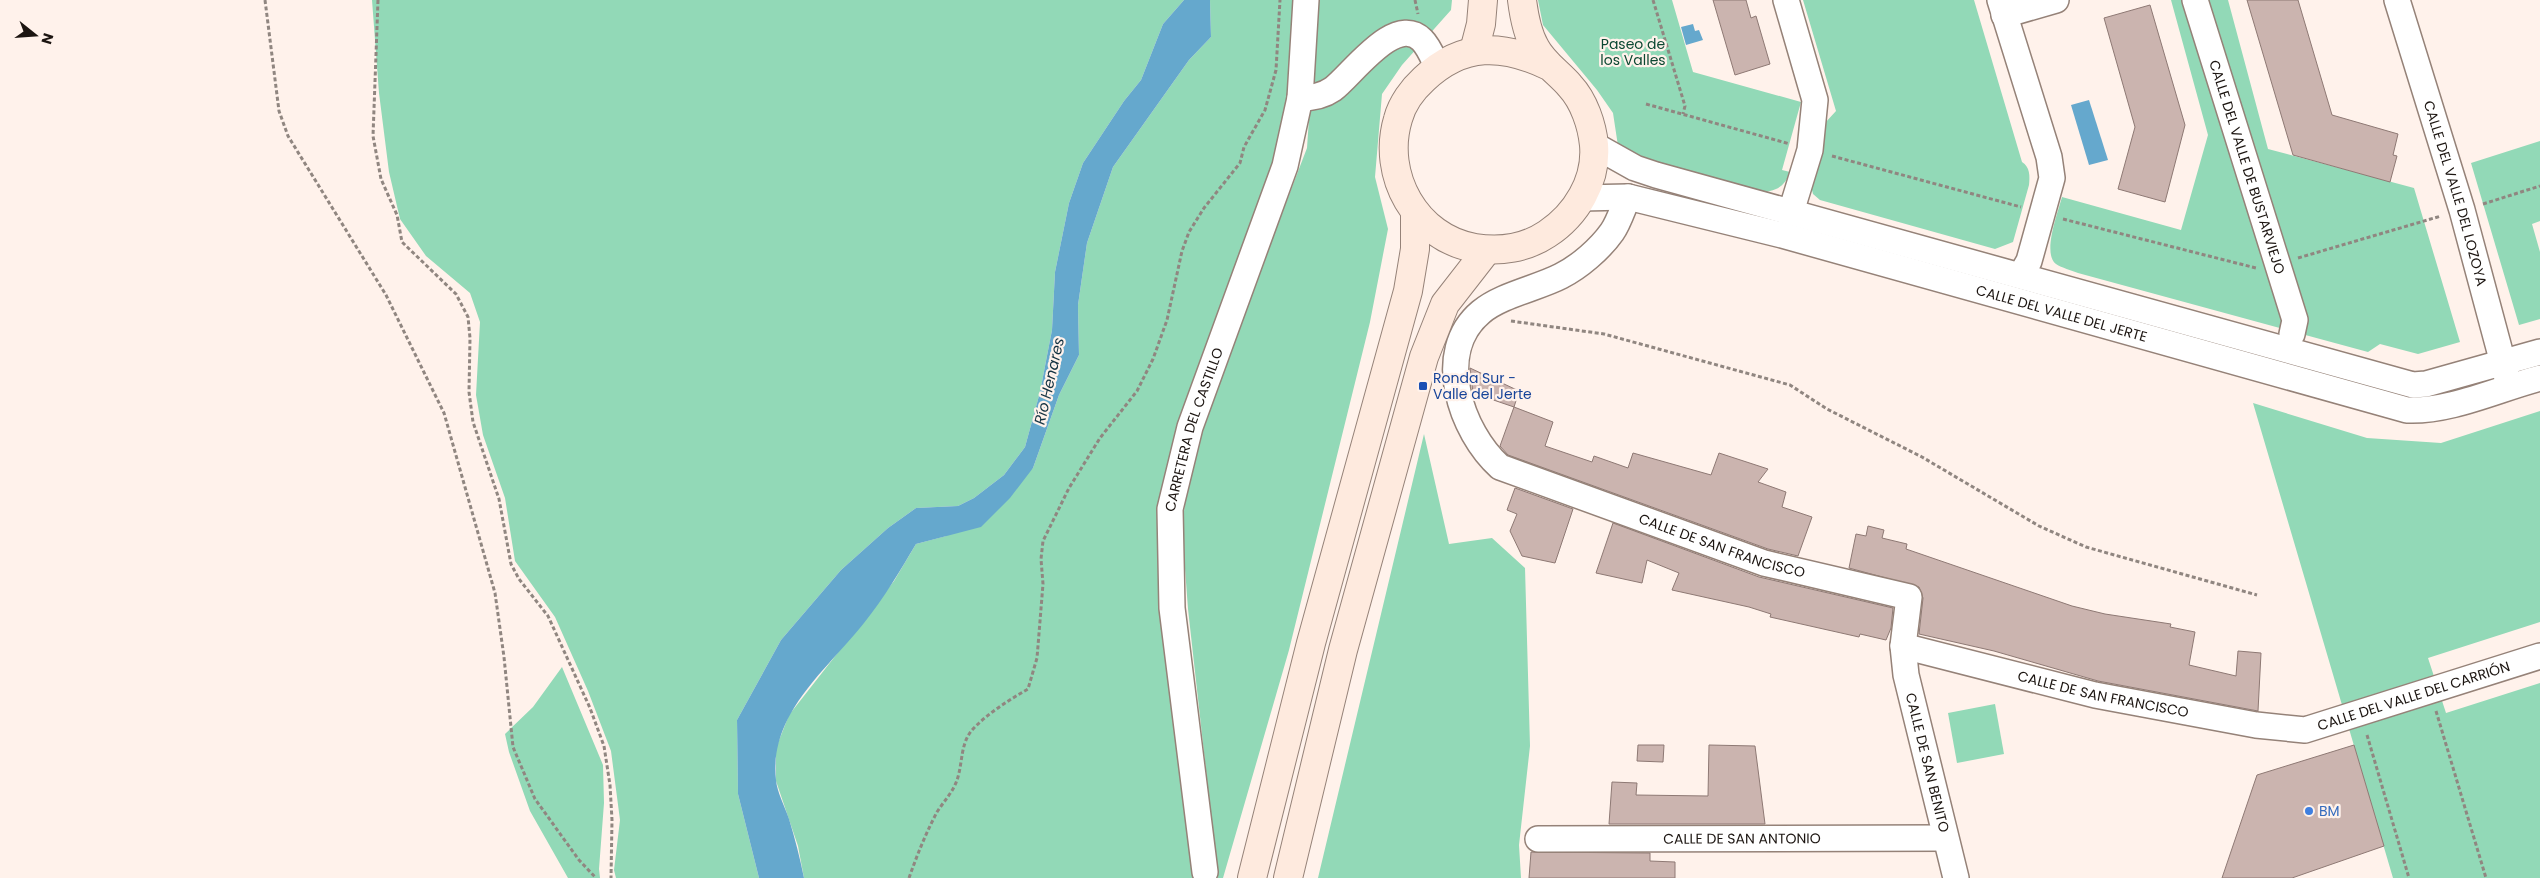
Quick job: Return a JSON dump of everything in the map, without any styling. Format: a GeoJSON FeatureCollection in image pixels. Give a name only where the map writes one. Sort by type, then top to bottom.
{"type":"FeatureCollection","features":[{"type":"Feature","properties":{"kind":"main road"},"geometry":{"type":"LineString","coordinates":[[1474,51],[1481,24],[1483,0]]}},
{"type":"Feature","properties":{"kind":"main road"},"geometry":{"type":"LineString","coordinates":[[1522,0],[1525,20],[1535,48],[1549,66],[1572,87],[1587,114],[1594,145],[1589,181],[1571,214],[1557,227],[1541,238],[1506,250],[1466,247],[1447,239],[1430,228],[1415,213],[1399,184],[1393,152],[1398,119],[1413,89],[1437,66],[1455,57],[1474,51],[1509,51],[1526,54],[1549,66]]}},
{"type":"Feature","properties":{"kind":"main road"},"geometry":{"type":"LineString","coordinates":[[1252,878],[1311,642],[1408,291],[1415,249],[1415,213]]}},
{"type":"Feature","properties":{"kind":"main road"},"geometry":{"type":"LineString","coordinates":[[1288,878],[1343,650],[1424,357],[1445,304],[1487,250]]}},
{"type":"Feature","properties":{"kind":"street","name":"CARRETERA DEL CASTILLO"},"geometry":{"type":"LineString","coordinates":[[1205,872],[1172,608],[1170,509],[1190,426],[1285,166],[1300,98],[1306,0]]}},
{"type":"Feature","properties":{"kind":"street"},"geometry":{"type":"LineString","coordinates":[[1786,0],[1815,100],[1815,118],[1810,150],[1791,212]]}},
{"type":"Feature","properties":{"kind":"street"},"geometry":{"type":"LineString","coordinates":[[2021,276],[2029,262],[2052,178],[2049,157],[2002,7],[2056,0]]}},
{"type":"Feature","properties":{"kind":"street","name":"CALLE DEL VALLE DE BUSTARVIEJO"},"geometry":{"type":"LineString","coordinates":[[2195,0],[2295,320],[2292,334]]}},
{"type":"Feature","properties":{"kind":"street","name":"CALLE DEL VALLE DEL LOZOYA"},"geometry":{"type":"LineString","coordinates":[[2397,0],[2462,210],[2504,362],[2507,376],[2504,388]]}},
{"type":"Feature","properties":{"kind":"street"},"geometry":{"type":"LineString","coordinates":[[1300,98],[1311,98],[1332,90],[1375,49],[1401,33],[1409,33],[1422,39],[1437,66]]}},
{"type":"Feature","properties":{"kind":"street","name":"CALLE DEL VALLE DEL JERTE"},"geometry":{"type":"LineString","coordinates":[[1594,145],[1625,163],[1656,175],[2413,385],[2426,384],[2540,352]]}},
{"type":"Feature","properties":{"kind":"street","name":"CALLE DEL VALLE DEL JERTE"},"geometry":{"type":"LineString","coordinates":[[1581,198],[1628,197],[1836,250],[2408,410],[2444,407],[2540,378]]}},
{"type":"Feature","properties":{"kind":"street","name":"CALLE DE SAN FRANCISCO"},"geometry":{"type":"LineString","coordinates":[[1628,197],[1613,231],[1594,252],[1561,276],[1525,289],[1481,312],[1465,333],[1454,359],[1457,393],[1471,428],[1486,454],[1500,467],[1764,563],[1909,597],[1903,646],[2095,695],[2256,725]]}},
{"type":"Feature","properties":{"kind":"street","name":"CALLE DE SAN BENITO"},"geometry":{"type":"LineString","coordinates":[[1903,646],[1906,674],[1956,878]]}},
{"type":"Feature","properties":{"kind":"street","name":"CALLE DEL VALLE DEL CARRIÓN"},"geometry":{"type":"LineString","coordinates":[[2256,725],[2306,730],[2320,727],[2540,656]]}},
{"type":"Feature","properties":{"kind":"street","name":"CALLE DE SAN ANTONIO"},"geometry":{"type":"LineString","coordinates":[[1538,839],[1945,838]]}},
{"type":"Feature","properties":{"kind":"path"},"geometry":{"type":"LineString","coordinates":[[265,0],[279,111],[288,136],[386,296],[444,413],[495,593],[504,657],[513,747],[535,799],[579,860],[596,878]]}},
{"type":"Feature","properties":{"kind":"path"},"geometry":{"type":"LineString","coordinates":[[378,0],[373,136],[381,179],[397,215],[402,242],[456,294],[468,317],[470,338],[469,392],[473,422],[498,499],[510,564],[519,579],[548,616],[590,708],[604,746],[611,802],[611,878]]}},
{"type":"Feature","properties":{"kind":"path"},"geometry":{"type":"LineString","coordinates":[[909,878],[924,837],[933,825],[937,813],[958,778],[963,749],[972,730],[1008,701],[1028,689],[1037,658],[1043,584],[1041,559],[1043,541],[1069,488],[1100,438],[1137,391],[1153,359],[1167,320],[1182,251],[1189,232],[1204,208],[1240,163],[1244,147],[1265,110],[1276,70],[1280,0]]}},
{"type":"Feature","properties":{"kind":"path"},"geometry":{"type":"LineString","coordinates":[[1653,0],[1685,106],[1683,114]]}},
{"type":"Feature","properties":{"kind":"path"},"geometry":{"type":"LineString","coordinates":[[1646,104],[2043,213],[2254,268],[2277,264],[2540,186]]}},
{"type":"Feature","properties":{"kind":"path"},"geometry":{"type":"LineString","coordinates":[[1481,312],[1498,319],[1542,327],[1604,334],[1790,384],[1827,409],[1922,457],[2038,526],[2086,547],[2257,594]]}},
{"type":"Feature","properties":{"kind":"path"},"geometry":{"type":"LineString","coordinates":[[2434,706],[2486,878]]}},
{"type":"Feature","properties":{"kind":"path"},"geometry":{"type":"LineString","coordinates":[[2365,729],[2409,878]]}},
{"type":"Feature","properties":{"kind":"green space"},"geometry":{"type":"Polygon","coordinates":[[[372,0],[1184,0],[1163,24],[1141,80],[1124,101],[1083,163],[1069,203],[1055,272],[1052,330],[1040,392],[1025,447],[1004,475],[974,498],[958,506],[916,508],[888,528],[841,570],[781,640],[737,720],[738,794],[759,878],[616,878],[614,870],[620,820],[611,751],[588,691],[555,617],[515,561],[505,498],[483,435],[476,395],[480,322],[470,293],[426,256],[400,219],[389,172],[379,93],[372,0]]]}},
{"type":"Feature","properties":{"kind":"green space"},"geometry":{"type":"Polygon","coordinates":[[[1210,0],[1298,0],[1290,92],[1279,153],[1175,436],[1161,493],[1160,579],[1195,878],[804,878],[798,846],[776,781],[776,748],[789,715],[894,581],[916,544],[946,536],[1033,468],[1059,395],[1079,355],[1078,305],[1087,243],[1113,167],[1189,60],[1211,37],[1210,0]]]}},
{"type":"Feature","properties":{"kind":"green space"},"geometry":{"type":"Polygon","coordinates":[[[1317,0],[1452,0],[1451,10],[1402,65],[1382,94],[1375,177],[1388,229],[1370,322],[1289,650],[1223,878],[1218,878],[1188,609],[1182,528],[1189,469],[1213,393],[1307,148],[1317,0]]]}},
{"type":"Feature","properties":{"kind":"green space","name":"Paseo de los Valles"},"geometry":{"type":"Polygon","coordinates":[[[1538,0],[1672,0],[1693,72],[1801,102],[1782,170],[1790,172],[1788,178],[1778,188],[1757,193],[1653,164],[1618,146],[1613,113],[1597,90],[1543,25],[1538,0]]]}},
{"type":"Feature","properties":{"kind":"green space"},"geometry":{"type":"Polygon","coordinates":[[[1803,0],[1974,0],[2022,162],[2027,166],[2029,172],[2029,185],[2013,242],[1995,249],[1820,200],[1813,194],[1810,182],[1825,123],[1836,111],[1803,0]]]}},
{"type":"Feature","properties":{"kind":"green space"},"geometry":{"type":"Polygon","coordinates":[[[2171,0],[2228,0],[2268,149],[2414,188],[2460,342],[2418,354],[2380,344],[2368,352],[2078,273],[2056,264],[2052,259],[2050,251],[2052,232],[2062,197],[2181,230],[2208,135],[2171,0]]]}},
{"type":"Feature","properties":{"kind":"green space"},"geometry":{"type":"Polygon","coordinates":[[[2540,141],[2540,221],[2532,224],[2540,252],[2540,319],[2519,325],[2471,163],[2540,141]]]}},
{"type":"Feature","properties":{"kind":"green space"},"geometry":{"type":"Polygon","coordinates":[[[2253,403],[2367,438],[2441,443],[2540,411],[2540,622],[2428,658],[2446,713],[2540,683],[2540,878],[2393,878],[2253,403]]]}},
{"type":"Feature","properties":{"kind":"green space"},"geometry":{"type":"Polygon","coordinates":[[[1424,434],[1449,544],[1492,538],[1525,568],[1530,746],[1519,845],[1521,878],[1318,878],[1424,434]]]}},
{"type":"Feature","properties":{"kind":"green space"},"geometry":{"type":"Polygon","coordinates":[[[562,667],[603,765],[604,803],[600,878],[568,878],[530,811],[509,752],[505,734],[533,707],[562,667]]]}},
{"type":"Feature","properties":{"kind":"green space"},"geometry":{"type":"Polygon","coordinates":[[[1995,704],[2004,754],[1957,763],[1948,713],[1995,704]]]}},
{"type":"Feature","properties":{"kind":"water","name":"Río Henares"},"geometry":{"type":"Polygon","coordinates":[[[1184,0],[1210,0],[1211,37],[1189,60],[1113,167],[1087,243],[1078,305],[1079,355],[1059,395],[1033,468],[1010,498],[981,527],[916,544],[871,614],[818,676],[791,713],[782,734],[776,756],[776,780],[791,826],[804,878],[759,878],[738,794],[737,720],[781,640],[841,570],[888,528],[916,508],[958,506],[974,498],[1004,475],[1025,447],[1040,392],[1052,330],[1055,272],[1069,203],[1083,163],[1124,101],[1141,80],[1163,24],[1184,0]]]}},
{"type":"Feature","properties":{"kind":"water"},"geometry":{"type":"Polygon","coordinates":[[[1693,24],[1695,31],[1699,30],[1703,40],[1686,45],[1681,27],[1693,24]]]}},
{"type":"Feature","properties":{"kind":"water"},"geometry":{"type":"Polygon","coordinates":[[[2089,100],[2108,160],[2089,165],[2071,105],[2089,100]]]}},
{"type":"Feature","properties":{"kind":"building"},"geometry":{"type":"Polygon","coordinates":[[[1713,0],[1746,0],[1751,18],[1756,16],[1770,64],[1735,75],[1713,0]]]}},
{"type":"Feature","properties":{"kind":"building"},"geometry":{"type":"Polygon","coordinates":[[[2247,0],[2298,0],[2332,115],[2398,134],[2393,155],[2397,156],[2390,182],[2293,155],[2247,0]]]}},
{"type":"Feature","properties":{"kind":"building"},"geometry":{"type":"Polygon","coordinates":[[[2150,5],[2185,125],[2165,202],[2118,189],[2135,127],[2104,18],[2150,5]]]}},
{"type":"Feature","properties":{"kind":"building"},"geometry":{"type":"Polygon","coordinates":[[[1470,368],[1519,391],[1514,407],[1473,393],[1470,368]]]}},
{"type":"Feature","properties":{"kind":"building"},"geometry":{"type":"Polygon","coordinates":[[[1514,407],[1553,422],[1545,446],[1592,462],[1594,456],[1628,468],[1633,453],[1711,475],[1719,453],[1768,469],[1758,482],[1786,492],[1782,507],[1812,517],[1798,556],[1768,549],[1508,455],[1500,446],[1514,407]]]}},
{"type":"Feature","properties":{"kind":"building"},"geometry":{"type":"Polygon","coordinates":[[[1515,488],[1573,509],[1555,563],[1522,556],[1510,531],[1517,514],[1507,510],[1515,488]]]}},
{"type":"Feature","properties":{"kind":"building"},"geometry":{"type":"Polygon","coordinates":[[[1613,523],[1759,577],[1893,608],[1891,628],[1886,640],[1860,634],[1859,637],[1770,617],[1771,614],[1749,607],[1672,590],[1679,573],[1647,560],[1642,583],[1596,573],[1613,523]]]}},
{"type":"Feature","properties":{"kind":"building"},"geometry":{"type":"Polygon","coordinates":[[[1868,526],[1884,530],[1882,538],[1907,544],[1906,549],[2072,606],[2105,614],[2171,624],[2170,627],[2195,632],[2189,665],[2236,676],[2238,651],[2261,653],[2258,711],[2098,681],[1994,651],[1919,634],[1923,598],[1919,587],[1849,568],[1856,534],[1866,536],[1868,526]]]}},
{"type":"Feature","properties":{"kind":"building"},"geometry":{"type":"Polygon","coordinates":[[[1638,745],[1664,745],[1663,762],[1637,761],[1638,745]]]}},
{"type":"Feature","properties":{"kind":"building"},"geometry":{"type":"Polygon","coordinates":[[[1709,745],[1755,746],[1765,824],[1609,824],[1612,782],[1637,783],[1636,795],[1708,796],[1709,745]]]}},
{"type":"Feature","properties":{"kind":"building","name":"BM"},"geometry":{"type":"Polygon","coordinates":[[[2354,745],[2384,846],[2292,878],[2222,878],[2257,775],[2354,745]]]}},
{"type":"Feature","properties":{"kind":"building"},"geometry":{"type":"Polygon","coordinates":[[[1531,852],[1650,853],[1650,861],[1675,862],[1675,878],[1529,878],[1531,852]]]}},
{"type":"Feature","properties":{"kind":"place","name":"Ronda Sur - Valle del Jerte"},"geometry":{"type":"Point","coordinates":[1423,386]}},
{"type":"Feature","properties":{"kind":"place","name":"BM"},"geometry":{"type":"Point","coordinates":[2309,811]}}]}
